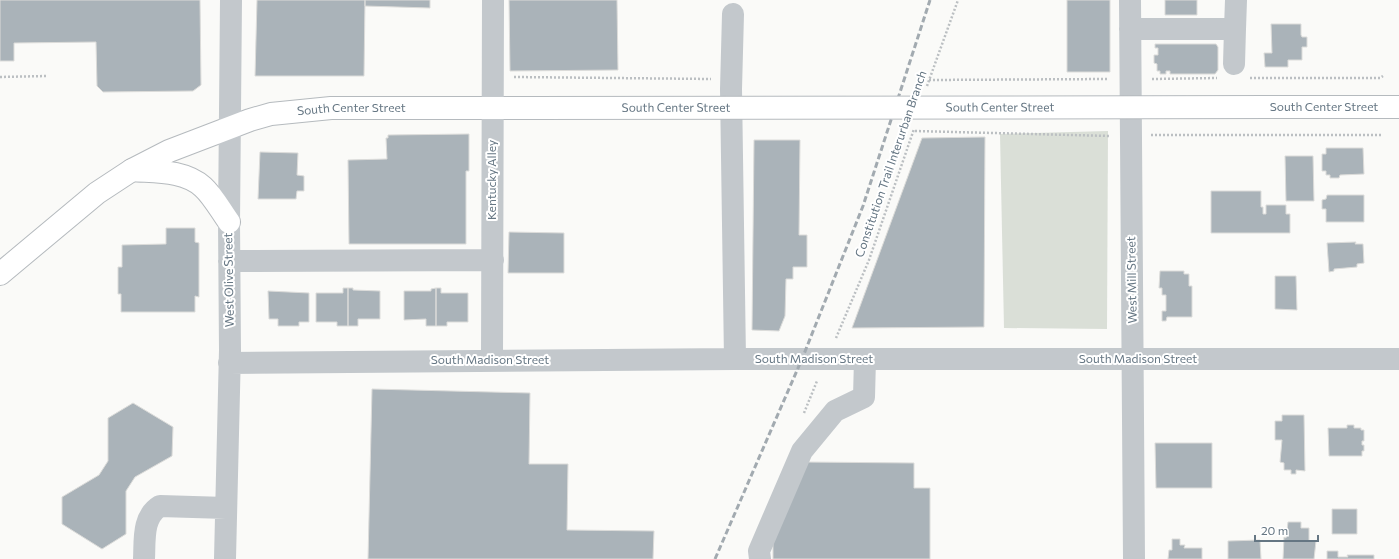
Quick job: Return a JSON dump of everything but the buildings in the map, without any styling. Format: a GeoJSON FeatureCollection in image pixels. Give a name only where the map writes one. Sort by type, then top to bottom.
{"type":"FeatureCollection","features":[{"type":"Feature","properties":{"kind":"main road","name":"South Center Street"},"geometry":{"type":"LineString","coordinates":[[0,274],[97,193],[132,170],[169,151],[230,127],[271,114],[331,108],[1399,107]]}},
{"type":"Feature","properties":{"kind":"main road"},"geometry":{"type":"LineString","coordinates":[[132,170],[171,173],[197,182],[204,187],[229,222]]}},
{"type":"Feature","properties":{"kind":"street","name":"West Olive Street"},"geometry":{"type":"LineString","coordinates":[[225,559],[229,363],[231,0]]}},
{"type":"Feature","properties":{"kind":"street","name":"Kentucky Alley"},"geometry":{"type":"LineString","coordinates":[[492,359],[493,0]]}},
{"type":"Feature","properties":{"kind":"street","name":"West Mill Street"},"geometry":{"type":"LineString","coordinates":[[1130,0],[1134,559]]}},
{"type":"Feature","properties":{"kind":"street"},"geometry":{"type":"LineString","coordinates":[[1235,73],[1236,0]]}},
{"type":"Feature","properties":{"kind":"street"},"geometry":{"type":"LineString","coordinates":[[733,14],[731,79],[735,358]]}},
{"type":"Feature","properties":{"kind":"street"},"geometry":{"type":"LineString","coordinates":[[1130,29],[1235,30]]}},
{"type":"Feature","properties":{"kind":"street"},"geometry":{"type":"LineString","coordinates":[[229,261],[492,260]]}},
{"type":"Feature","properties":{"kind":"street","name":"South Madison Street"},"geometry":{"type":"LineString","coordinates":[[229,363],[492,359],[735,358],[1399,359]]}},
{"type":"Feature","properties":{"kind":"street"},"geometry":{"type":"LineString","coordinates":[[760,559],[760,551],[802,451],[835,411],[864,397],[865,359]]}},
{"type":"Feature","properties":{"kind":"street"},"geometry":{"type":"LineString","coordinates":[[144,559],[147,524],[150,515],[160,506],[226,508]]}},
{"type":"Feature","properties":{"kind":"path","name":"Constitution Trail Interurban Branch"},"geometry":{"type":"LineString","coordinates":[[927,87],[958,0]]}},
{"type":"Feature","properties":{"kind":"path"},"geometry":{"type":"LineString","coordinates":[[929,80],[1130,78],[1235,73],[1380,78],[1383,76]]}},
{"type":"Feature","properties":{"kind":"path"},"geometry":{"type":"LineString","coordinates":[[0,77],[46,76]]}},
{"type":"Feature","properties":{"kind":"path"},"geometry":{"type":"LineString","coordinates":[[509,77],[731,79]]}},
{"type":"Feature","properties":{"kind":"path","name":"Constitution Trail Interurban Branch"},"geometry":{"type":"LineString","coordinates":[[838,333],[869,260],[916,124]]}},
{"type":"Feature","properties":{"kind":"shaded area"},"geometry":{"type":"Polygon","coordinates":[[[1108,131],[1107,329],[1004,328],[1000,134],[1108,131]]]}},
{"type":"Feature","properties":{"kind":"railway"},"geometry":{"type":"LineString","coordinates":[[715,559],[802,359],[863,206],[930,0]]}}]}
